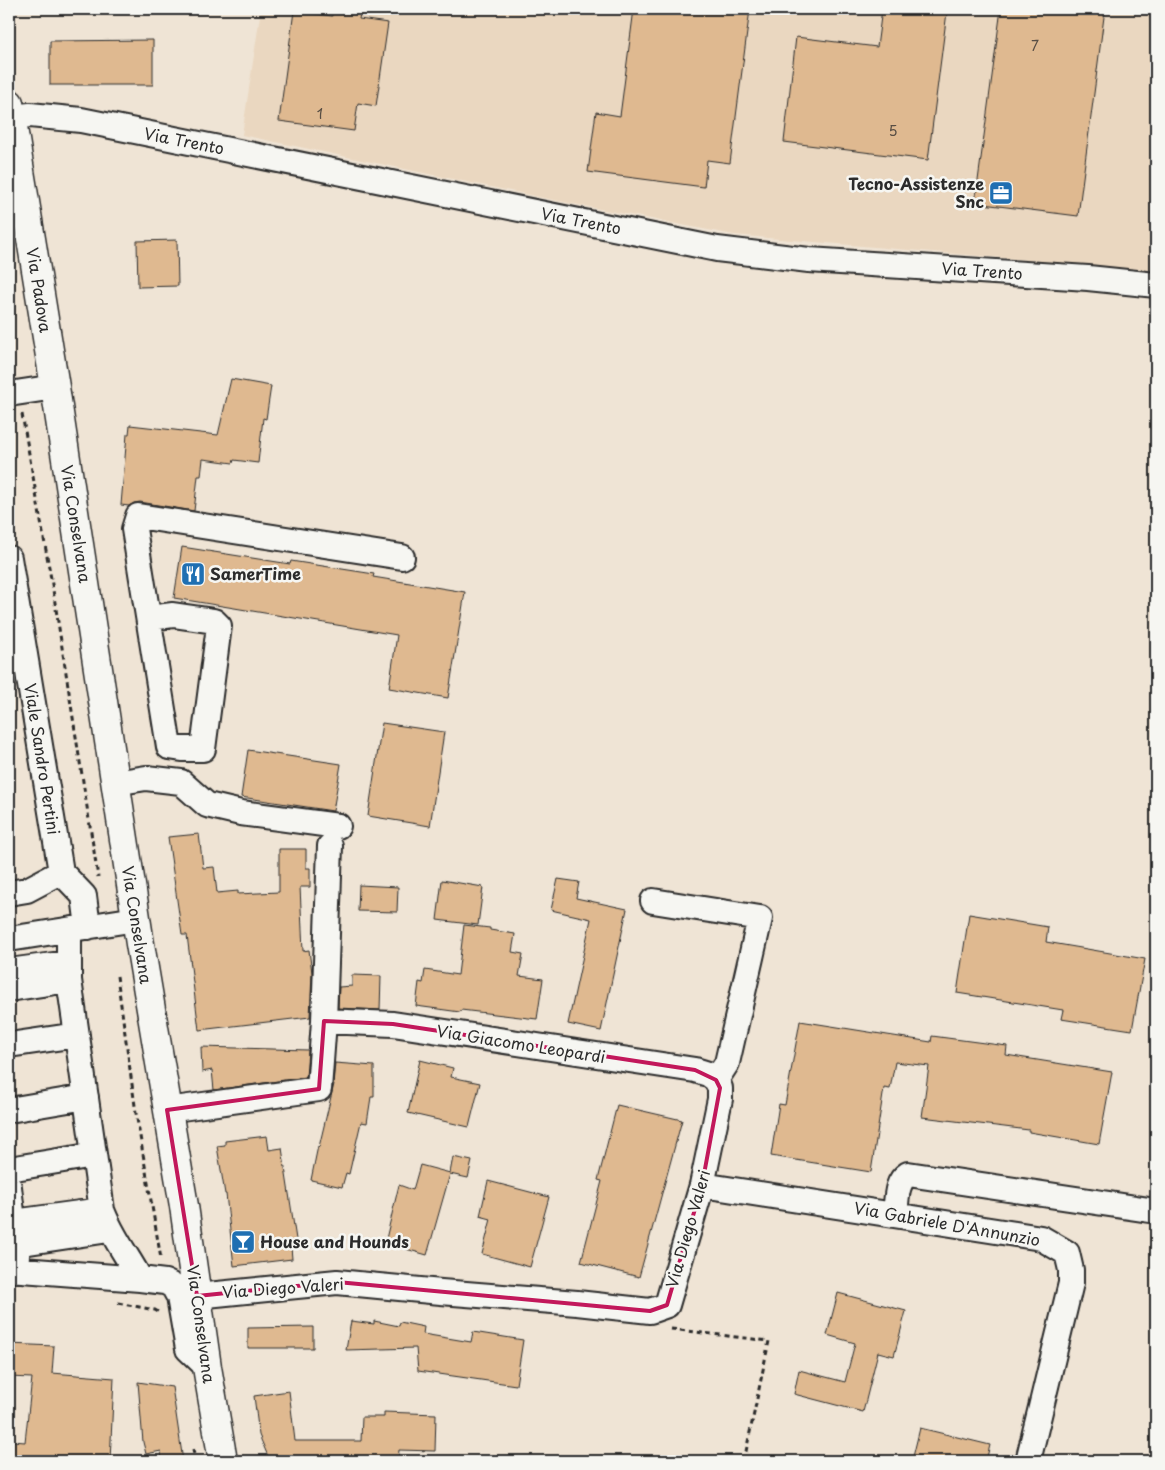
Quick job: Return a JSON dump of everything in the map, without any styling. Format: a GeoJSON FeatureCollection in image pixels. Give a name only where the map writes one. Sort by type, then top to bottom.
{"type":"FeatureCollection","features":[{"type":"Feature","properties":{"kind":"main road","name":"Via Padova"},"geometry":{"type":"LineString","coordinates":[[10,110],[55,387]]}},
{"type":"Feature","properties":{"kind":"main road","name":"Via Conselvana"},"geometry":{"type":"LineString","coordinates":[[55,387],[136,920],[184,1206],[222,1461]]}},
{"type":"Feature","properties":{"kind":"street","name":"Via Trento"},"geometry":{"type":"LineString","coordinates":[[10,110],[30,115],[81,120],[717,249],[809,260],[1088,278],[1156,285]]}},
{"type":"Feature","properties":{"kind":"street"},"geometry":{"type":"LineString","coordinates":[[15,403],[55,387]]}},
{"type":"Feature","properties":{"kind":"street"},"geometry":{"type":"LineString","coordinates":[[150,618],[172,614],[214,621],[219,626],[203,749],[169,747],[150,618],[134,529],[138,516],[402,558]]}},
{"type":"Feature","properties":{"kind":"street","name":"Viale Sandro Pertini"},"geometry":{"type":"LineString","coordinates":[[9,558],[60,872]]}},
{"type":"Feature","properties":{"kind":"street"},"geometry":{"type":"LineString","coordinates":[[181,782],[182,749]]}},
{"type":"Feature","properties":{"kind":"street"},"geometry":{"type":"LineString","coordinates":[[115,784],[146,778],[181,782],[207,805],[334,836],[319,1089],[168,1110]]}},
{"type":"Feature","properties":{"kind":"street"},"geometry":{"type":"LineString","coordinates":[[9,893],[28,890],[60,872],[84,896],[73,949],[77,1035],[94,1155],[106,1220],[140,1278]]}},
{"type":"Feature","properties":{"kind":"street"},"geometry":{"type":"LineString","coordinates":[[653,901],[760,918],[727,1063],[716,1080]]}},
{"type":"Feature","properties":{"kind":"street"},"geometry":{"type":"LineString","coordinates":[[9,971],[73,949],[136,920]]}},
{"type":"Feature","properties":{"kind":"street"},"geometry":{"type":"LineString","coordinates":[[9,940],[73,949]]}},
{"type":"Feature","properties":{"kind":"street"},"geometry":{"type":"LineString","coordinates":[[9,989],[73,949]]}},
{"type":"Feature","properties":{"kind":"street","name":"Via Giacomo Leopardi"},"geometry":{"type":"LineString","coordinates":[[324,1020],[393,1024],[676,1067],[708,1074],[716,1080]]}},
{"type":"Feature","properties":{"kind":"street"},"geometry":{"type":"LineString","coordinates":[[9,1046],[77,1035]]}},
{"type":"Feature","properties":{"kind":"street","name":"Via Diego Valeri"},"geometry":{"type":"LineString","coordinates":[[197,1296],[337,1282],[650,1311],[667,1305],[702,1185],[720,1099],[720,1088],[716,1080]]}},
{"type":"Feature","properties":{"kind":"street"},"geometry":{"type":"LineString","coordinates":[[9,1110],[86,1097]]}},
{"type":"Feature","properties":{"kind":"street"},"geometry":{"type":"LineString","coordinates":[[9,1169],[94,1155]]}},
{"type":"Feature","properties":{"kind":"street"},"geometry":{"type":"LineString","coordinates":[[895,1215],[899,1184],[902,1177],[908,1174],[1156,1212]]}},
{"type":"Feature","properties":{"kind":"street","name":"Via Gabriele D'Annunzio"},"geometry":{"type":"LineString","coordinates":[[702,1185],[1041,1238],[1067,1254],[1071,1270],[1071,1283],[1028,1461]]}},
{"type":"Feature","properties":{"kind":"street"},"geometry":{"type":"LineString","coordinates":[[9,1187],[17,1254],[12,1270],[140,1278],[165,1282],[173,1286],[179,1297],[188,1349],[207,1368]]}},
{"type":"Feature","properties":{"kind":"street"},"geometry":{"type":"LineString","coordinates":[[14,1222],[106,1220]]}},
{"type":"Feature","properties":{"kind":"street"},"geometry":{"type":"LineString","coordinates":[[29,1242],[106,1220]]}},
{"type":"Feature","properties":{"kind":"path"},"geometry":{"type":"LineString","coordinates":[[15,403],[52,590],[99,885]]}},
{"type":"Feature","properties":{"kind":"path"},"geometry":{"type":"LineString","coordinates":[[117,970],[136,1113],[165,1282]]}},
{"type":"Feature","properties":{"kind":"path"},"geometry":{"type":"LineString","coordinates":[[662,1328],[769,1341],[744,1461]]}},
{"type":"Feature","properties":{"kind":"highlighted area"},"geometry":{"type":"Polygon","coordinates":[[[324,1021],[393,1024],[695,1070],[716,1080],[720,1088],[702,1185],[667,1305],[650,1311],[337,1282],[197,1296],[167,1110],[319,1089],[324,1021]]]}},
{"type":"Feature","properties":{"kind":"shaded area"},"geometry":{"type":"Polygon","coordinates":[[[261,9],[1156,9],[1156,271],[734,235],[553,200],[242,135],[261,9]]]}},
{"type":"Feature","properties":{"kind":"building"},"geometry":{"type":"Polygon","coordinates":[[[332,9],[361,9],[359,19],[388,23],[376,106],[358,103],[354,131],[279,121],[294,11],[332,16],[332,9]]]}},
{"type":"Feature","properties":{"kind":"building"},"geometry":{"type":"Polygon","coordinates":[[[634,9],[750,9],[730,163],[707,160],[704,187],[588,172],[596,112],[620,116],[634,9]]]}},
{"type":"Feature","properties":{"kind":"building"},"geometry":{"type":"Polygon","coordinates":[[[882,9],[918,9],[947,12],[928,160],[784,142],[796,37],[877,47],[882,9]]]}},
{"type":"Feature","properties":{"kind":"building"},"geometry":{"type":"Polygon","coordinates":[[[1001,9],[1105,9],[1078,216],[975,203],[1001,9]]]}},
{"type":"Feature","properties":{"kind":"building"},"geometry":{"type":"Polygon","coordinates":[[[153,40],[153,85],[50,85],[50,41],[153,40]]]}},
{"type":"Feature","properties":{"kind":"building"},"geometry":{"type":"Polygon","coordinates":[[[177,240],[178,286],[138,287],[137,241],[177,240]]]}},
{"type":"Feature","properties":{"kind":"building"},"geometry":{"type":"Polygon","coordinates":[[[231,379],[271,386],[266,419],[263,418],[258,463],[234,460],[233,463],[203,459],[201,476],[198,476],[194,511],[140,502],[129,506],[121,505],[127,434],[129,434],[130,425],[218,435],[231,379]]]}},
{"type":"Feature","properties":{"kind":"building"},"geometry":{"type":"Polygon","coordinates":[[[182,547],[290,564],[291,561],[374,574],[373,577],[465,592],[448,698],[389,688],[397,635],[174,598],[182,547]]]}},
{"type":"Feature","properties":{"kind":"building"},"geometry":{"type":"Polygon","coordinates":[[[382,723],[444,732],[430,826],[368,816],[382,723]]]}},
{"type":"Feature","properties":{"kind":"building"},"geometry":{"type":"Polygon","coordinates":[[[248,750],[341,764],[333,811],[241,797],[248,750]]]}},
{"type":"Feature","properties":{"kind":"building"},"geometry":{"type":"Polygon","coordinates":[[[199,834],[203,868],[214,867],[217,893],[238,891],[238,894],[279,892],[279,849],[306,849],[306,868],[310,868],[310,887],[300,887],[303,951],[309,950],[312,973],[310,1017],[199,1030],[187,935],[182,935],[168,837],[199,834]]]}},
{"type":"Feature","properties":{"kind":"building"},"geometry":{"type":"Polygon","coordinates":[[[558,879],[579,882],[576,898],[627,909],[601,1031],[568,1024],[591,919],[551,910],[558,879]]]}},
{"type":"Feature","properties":{"kind":"building"},"geometry":{"type":"Polygon","coordinates":[[[442,880],[483,887],[478,925],[437,920],[442,880]]]}},
{"type":"Feature","properties":{"kind":"building"},"geometry":{"type":"Polygon","coordinates":[[[359,885],[398,887],[397,912],[358,911],[359,885]]]}},
{"type":"Feature","properties":{"kind":"building"},"geometry":{"type":"Polygon","coordinates":[[[969,914],[1048,927],[1046,942],[1145,959],[1132,1030],[1061,1019],[1063,1010],[957,993],[969,914]]]}},
{"type":"Feature","properties":{"kind":"building"},"geometry":{"type":"Polygon","coordinates":[[[464,925],[490,928],[490,930],[515,934],[512,952],[523,954],[519,976],[543,979],[537,1019],[416,1006],[419,982],[423,983],[425,970],[458,975],[464,925]]]}},
{"type":"Feature","properties":{"kind":"building"},"geometry":{"type":"Polygon","coordinates":[[[352,975],[381,976],[380,1010],[338,1008],[339,987],[352,986],[352,975]]]}},
{"type":"Feature","properties":{"kind":"building"},"geometry":{"type":"Polygon","coordinates":[[[800,1021],[931,1042],[932,1036],[1007,1046],[1006,1055],[1112,1072],[1099,1144],[1029,1132],[1029,1130],[922,1117],[929,1066],[895,1062],[890,1089],[884,1088],[871,1172],[771,1156],[779,1104],[785,1105],[800,1021]]]}},
{"type":"Feature","properties":{"kind":"building"},"geometry":{"type":"Polygon","coordinates":[[[201,1047],[308,1050],[306,1077],[214,1090],[212,1070],[202,1072],[201,1047]]]}},
{"type":"Feature","properties":{"kind":"building"},"geometry":{"type":"Polygon","coordinates":[[[420,1060],[453,1068],[451,1077],[480,1083],[469,1127],[408,1113],[420,1060]]]}},
{"type":"Feature","properties":{"kind":"building"},"geometry":{"type":"Polygon","coordinates":[[[335,1063],[374,1066],[374,1097],[371,1097],[367,1123],[361,1122],[349,1174],[346,1173],[342,1187],[311,1180],[334,1084],[335,1063]]]}},
{"type":"Feature","properties":{"kind":"building"},"geometry":{"type":"Polygon","coordinates":[[[617,1105],[682,1120],[639,1277],[581,1262],[602,1181],[598,1180],[617,1105]]]}},
{"type":"Feature","properties":{"kind":"building"},"geometry":{"type":"Polygon","coordinates":[[[267,1136],[269,1150],[282,1148],[297,1246],[291,1247],[292,1259],[234,1266],[226,1194],[217,1146],[225,1145],[225,1141],[267,1136]]]}},
{"type":"Feature","properties":{"kind":"building"},"geometry":{"type":"Polygon","coordinates":[[[453,1157],[472,1161],[468,1178],[450,1174],[427,1255],[385,1243],[399,1185],[413,1190],[420,1165],[450,1173],[453,1157]]]}},
{"type":"Feature","properties":{"kind":"building"},"geometry":{"type":"Polygon","coordinates":[[[488,1181],[549,1197],[530,1267],[482,1254],[491,1219],[480,1216],[488,1181]]]}},
{"type":"Feature","properties":{"kind":"building"},"geometry":{"type":"Polygon","coordinates":[[[838,1293],[906,1311],[894,1356],[878,1352],[863,1412],[794,1394],[799,1370],[845,1382],[855,1343],[827,1335],[838,1293]]]}},
{"type":"Feature","properties":{"kind":"building"},"geometry":{"type":"Polygon","coordinates":[[[351,1321],[374,1324],[374,1321],[399,1326],[400,1322],[424,1327],[423,1334],[471,1342],[473,1332],[523,1340],[516,1385],[418,1371],[416,1348],[346,1350],[351,1321]]]}},
{"type":"Feature","properties":{"kind":"building"},"geometry":{"type":"Polygon","coordinates":[[[313,1327],[313,1348],[248,1348],[248,1328],[313,1327]]]}},
{"type":"Feature","properties":{"kind":"building"},"geometry":{"type":"Polygon","coordinates":[[[9,1344],[54,1346],[52,1373],[114,1378],[110,1461],[12,1459],[13,1441],[25,1442],[32,1378],[9,1377],[9,1344]]]}},
{"type":"Feature","properties":{"kind":"building"},"geometry":{"type":"Polygon","coordinates":[[[138,1382],[172,1387],[183,1461],[162,1461],[161,1451],[146,1454],[143,1442],[138,1382]]]}},
{"type":"Feature","properties":{"kind":"building"},"geometry":{"type":"Polygon","coordinates":[[[289,1391],[295,1441],[361,1441],[362,1417],[384,1417],[384,1412],[436,1414],[435,1451],[399,1450],[398,1461],[270,1461],[259,1435],[254,1396],[289,1391]]]}},
{"type":"Feature","properties":{"kind":"building"},"geometry":{"type":"Polygon","coordinates":[[[920,1428],[990,1445],[986,1461],[912,1461],[920,1428]]]}},
{"type":"Feature","properties":{"kind":"place","name":"Tecno-Assistenze Snc"},"geometry":{"type":"Point","coordinates":[1001,193]}},
{"type":"Feature","properties":{"kind":"place","name":"SamerTime"},"geometry":{"type":"Point","coordinates":[193,574]}},
{"type":"Feature","properties":{"kind":"place","name":"House and Hounds"},"geometry":{"type":"Point","coordinates":[243,1242]}}]}
